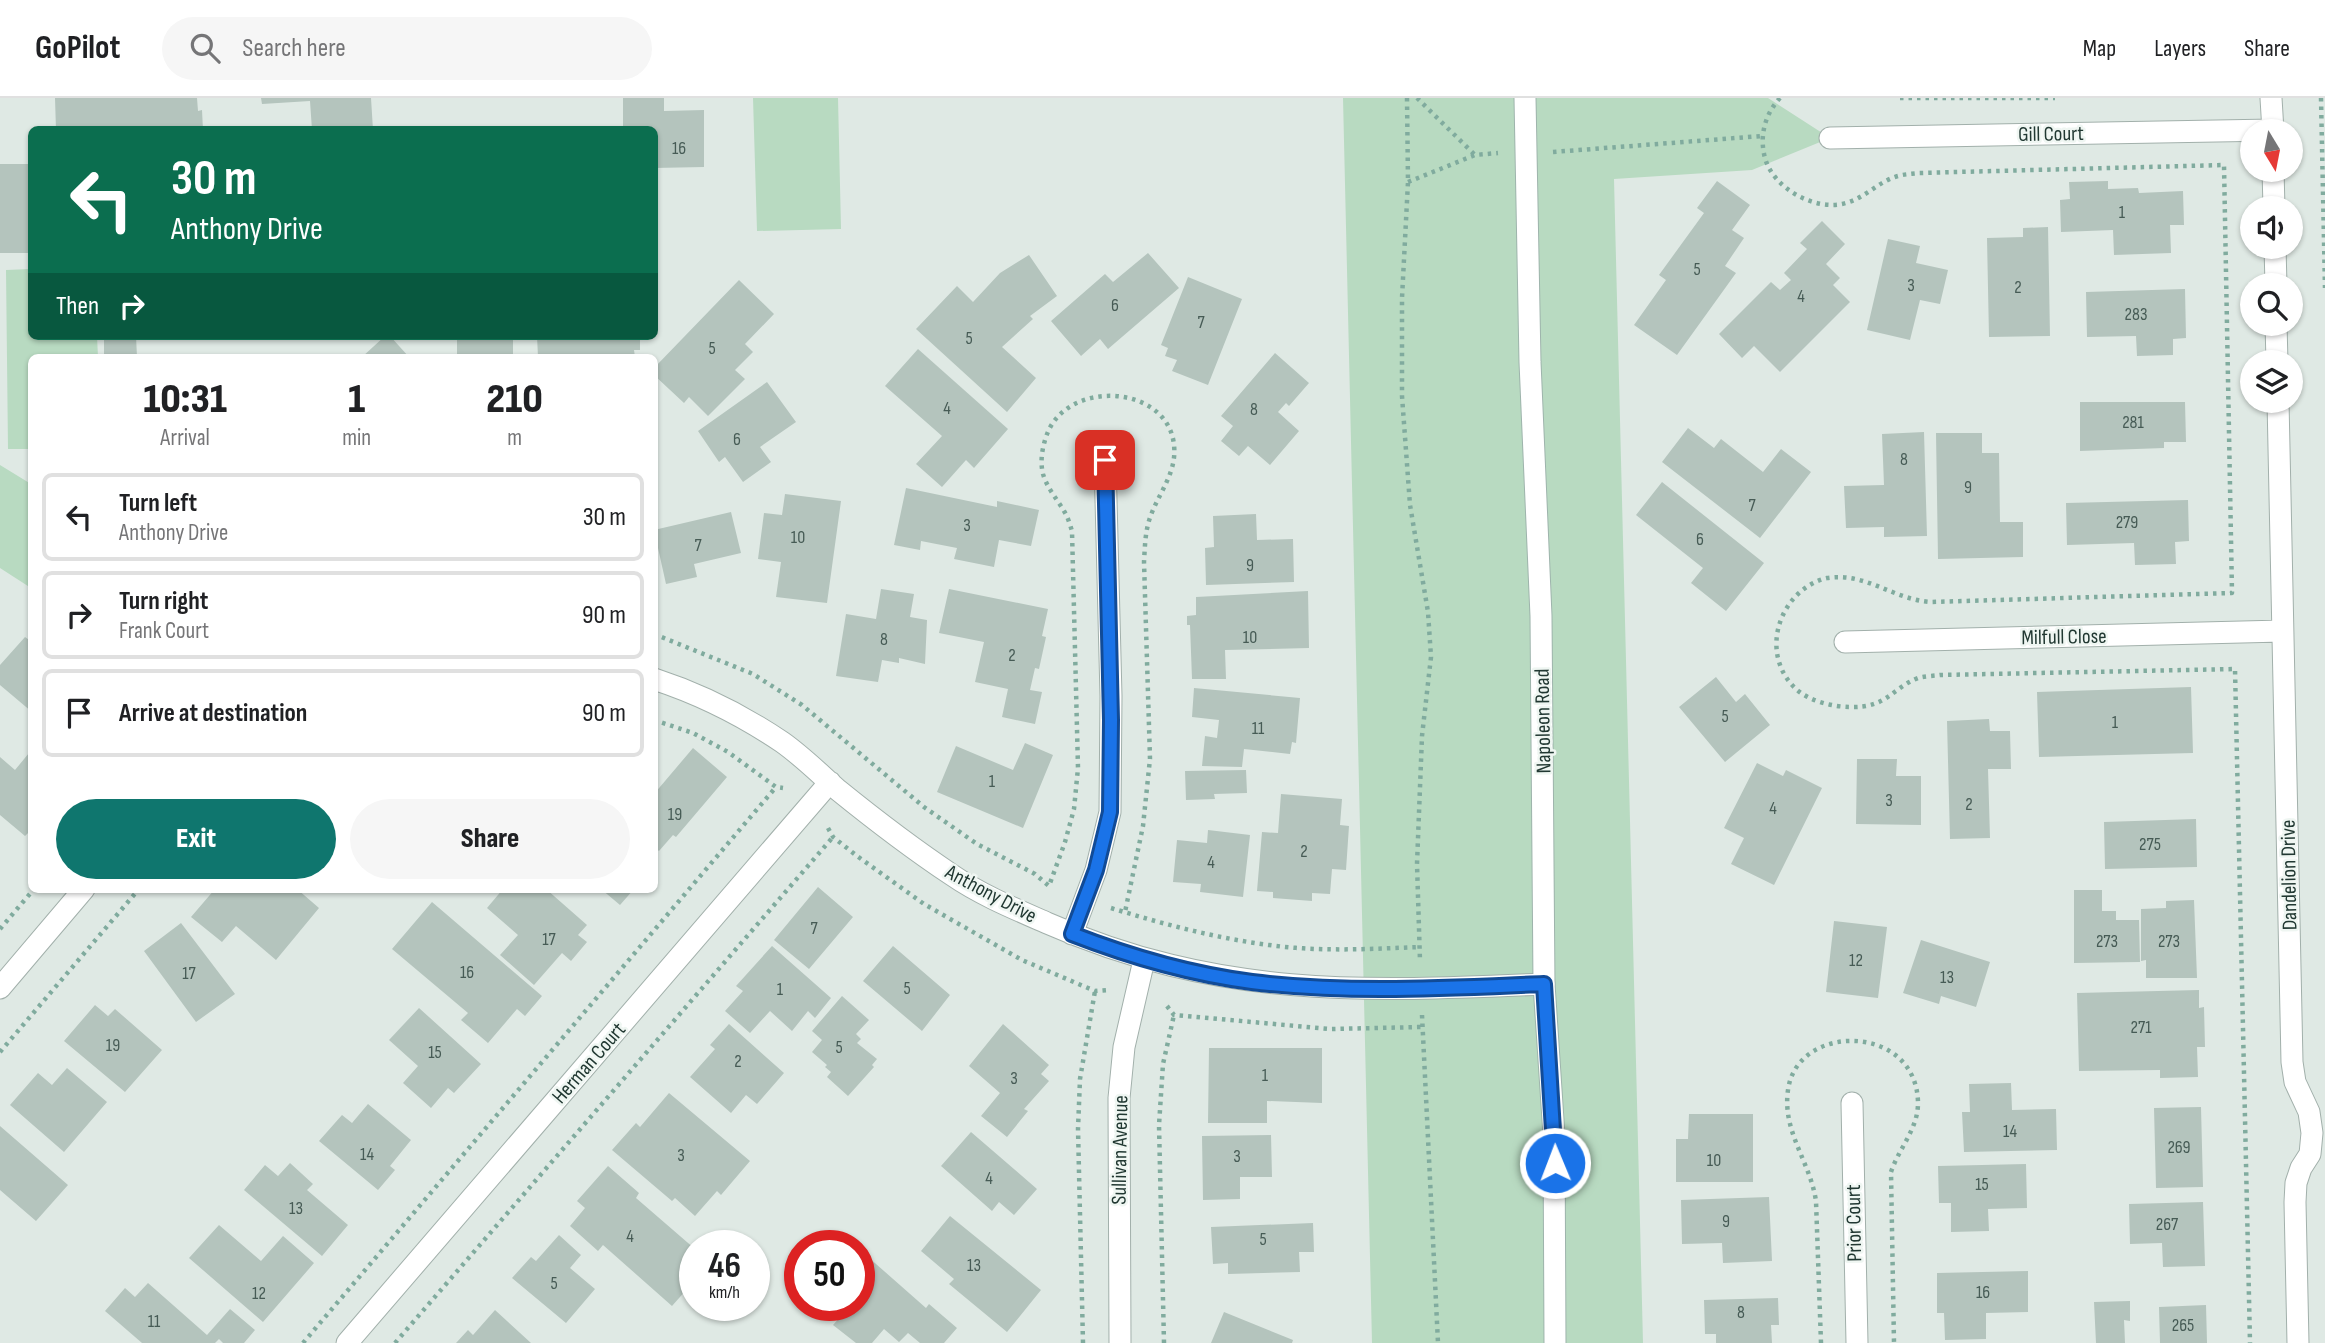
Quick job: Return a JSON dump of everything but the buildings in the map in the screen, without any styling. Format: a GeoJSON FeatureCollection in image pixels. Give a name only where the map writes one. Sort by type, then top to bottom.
{"type":"FeatureCollection","features":[{"type":"Feature","properties":{"kind":"street","name":"Napoleon Road"},"geometry":{"type":"LineString","coordinates":[[1525,98],[1530,362],[1541,616],[1544,984],[1554,1135],[1555,1343]]}},
{"type":"Feature","properties":{"kind":"street"},"geometry":{"type":"LineString","coordinates":[[2271,98],[2272,119]]}},
{"type":"Feature","properties":{"kind":"street","name":"Gill Court"},"geometry":{"type":"LineString","coordinates":[[1830,138],[2240,131]]}},
{"type":"Feature","properties":{"kind":"street","name":"Dandelion Drive"},"geometry":{"type":"LineString","coordinates":[[2278,413],[2292,1062],[2295,1082],[2319,1133],[2301,1168],[2295,1202],[2298,1343]]}},
{"type":"Feature","properties":{"kind":"street"},"geometry":{"type":"LineString","coordinates":[[1072,934],[1096,870],[1110,812],[1111,720],[1105,460]]}},
{"type":"Feature","properties":{"kind":"street","name":"Milfull Close"},"geometry":{"type":"LineString","coordinates":[[1845,642],[2282,631]]}},
{"type":"Feature","properties":{"kind":"street","name":"Anthony Drive"},"geometry":{"type":"LineString","coordinates":[[658,680],[708,699],[784,743],[895,835],[955,877],[992,898],[1072,934],[1144,960],[1253,982],[1329,989],[1421,989],[1544,984]]}},
{"type":"Feature","properties":{"kind":"street","name":"Herman Court"},"geometry":{"type":"LineString","coordinates":[[347,1343],[830,782]]}},
{"type":"Feature","properties":{"kind":"street"},"geometry":{"type":"LineString","coordinates":[[0,988],[81,893]]}},
{"type":"Feature","properties":{"kind":"street","name":"Sullivan Avenue"},"geometry":{"type":"LineString","coordinates":[[1120,1343],[1119,1098],[1124,1047],[1144,960]]}},
{"type":"Feature","properties":{"kind":"street","name":"Prior Court"},"geometry":{"type":"LineString","coordinates":[[1852,1103],[1857,1343]]}},
{"type":"Feature","properties":{"kind":"path"},"geometry":{"type":"LineString","coordinates":[[1407,98],[1408,183],[1402,298],[1402,396],[1406,462],[1428,612],[1431,657],[1422,736],[1417,864],[1422,1027],[1438,1343]]}},
{"type":"Feature","properties":{"kind":"path"},"geometry":{"type":"LineString","coordinates":[[1417,98],[1475,155]]}},
{"type":"Feature","properties":{"kind":"path"},"geometry":{"type":"LineString","coordinates":[[1780,98],[1768,117],[1762,136],[1768,168],[1779,183],[1796,195],[1817,202],[1844,204],[1897,176],[1919,173],[2224,165],[2232,593]]}},
{"type":"Feature","properties":{"kind":"path"},"geometry":{"type":"LineString","coordinates":[[1900,98],[2055,98]]}},
{"type":"Feature","properties":{"kind":"path"},"geometry":{"type":"LineString","coordinates":[[2321,98],[2325,288]]}},
{"type":"Feature","properties":{"kind":"path"},"geometry":{"type":"LineString","coordinates":[[1551,152],[1762,136]]}},
{"type":"Feature","properties":{"kind":"path"},"geometry":{"type":"LineString","coordinates":[[1408,183],[1475,155],[1498,153]]}},
{"type":"Feature","properties":{"kind":"path"},"geometry":{"type":"LineString","coordinates":[[658,636],[742,669],[772,686],[828,726],[924,807],[977,844],[1035,874],[1049,886]]}},
{"type":"Feature","properties":{"kind":"path"},"geometry":{"type":"LineString","coordinates":[[2235,669],[2249,1343]]}},
{"type":"Feature","properties":{"kind":"path"},"geometry":{"type":"LineString","coordinates":[[658,721],[693,733],[728,752],[776,787],[783,788]]}},
{"type":"Feature","properties":{"kind":"path"},"geometry":{"type":"LineString","coordinates":[[303,1343],[776,787]]}},
{"type":"Feature","properties":{"kind":"path"},"geometry":{"type":"LineString","coordinates":[[827,827],[833,836],[924,904],[1022,960],[1095,991],[1108,989]]}},
{"type":"Feature","properties":{"kind":"path"},"geometry":{"type":"LineString","coordinates":[[395,1343],[833,836]]}},
{"type":"Feature","properties":{"kind":"path"},"geometry":{"type":"LineString","coordinates":[[0,929],[31,893]]}},
{"type":"Feature","properties":{"kind":"path"},"geometry":{"type":"LineString","coordinates":[[0,1052],[136,893]]}},
{"type":"Feature","properties":{"kind":"path"},"geometry":{"type":"LineString","coordinates":[[1111,908],[1187,930],[1270,946],[1336,950],[1420,947]]}},
{"type":"Feature","properties":{"kind":"path"},"geometry":{"type":"LineString","coordinates":[[1083,1343],[1078,1129],[1080,1079],[1095,991]]}},
{"type":"Feature","properties":{"kind":"path"},"geometry":{"type":"LineString","coordinates":[[1167,1006],[1174,1015],[1330,1029],[1422,1027]]}},
{"type":"Feature","properties":{"kind":"path"},"geometry":{"type":"LineString","coordinates":[[1164,1343],[1159,1125],[1163,1064],[1174,1015]]}},
{"type":"Feature","properties":{"kind":"green space"},"geometry":{"type":"Polygon","coordinates":[[[753,98],[838,98],[841,229],[757,231],[753,98]]]}},
{"type":"Feature","properties":{"kind":"green space"},"geometry":{"type":"Polygon","coordinates":[[[1343,98],[1768,98],[1830,138],[1752,170],[1614,179],[1643,1343],[1372,1343],[1343,98]]]}},
{"type":"Feature","properties":{"kind":"green space"},"geometry":{"type":"Polygon","coordinates":[[[28,269],[28,340],[97,340],[98,354],[28,354],[28,449],[8,449],[6,270],[28,269]]]}},
{"type":"Feature","properties":{"kind":"green space"},"geometry":{"type":"Polygon","coordinates":[[[0,465],[28,482],[28,586],[0,568],[0,465]]]}},
{"type":"Feature","properties":{"kind":"route"},"geometry":{"type":"LineString","coordinates":[[1105,460],[1112,784],[1105,839],[1072,934],[1144,960],[1253,982],[1352,990],[1544,984],[1555,1163]]}}]}
